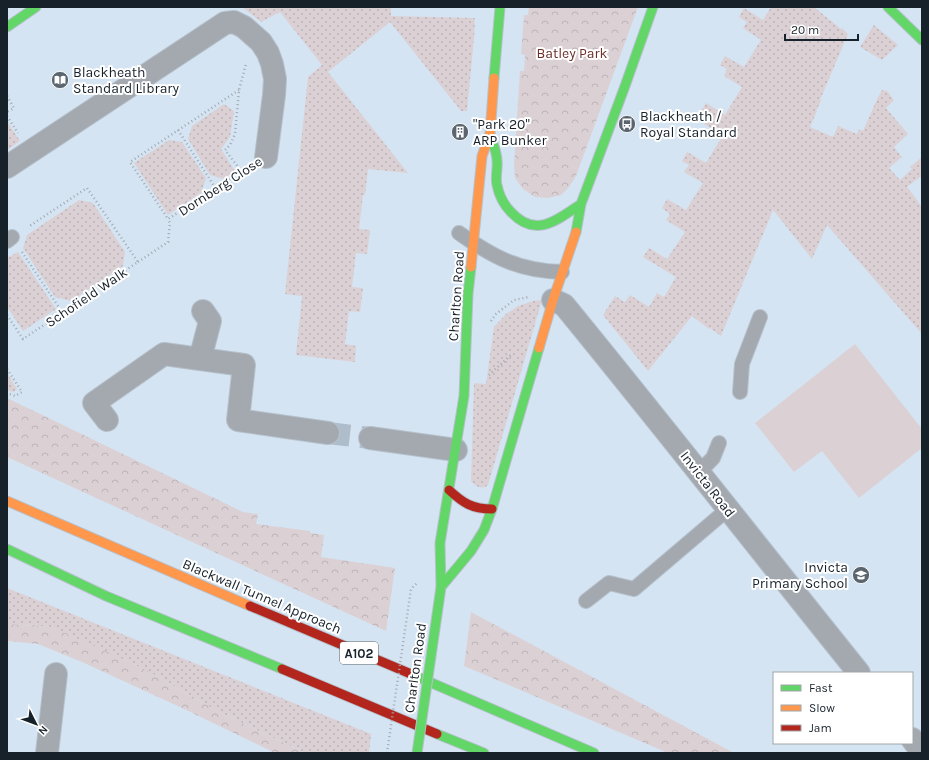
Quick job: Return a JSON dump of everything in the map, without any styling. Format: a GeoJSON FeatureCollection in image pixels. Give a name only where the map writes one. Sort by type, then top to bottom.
{"type":"FeatureCollection","features":[{"type":"Feature","properties":{"kind":"main road"},"geometry":{"type":"LineString","coordinates":[[7,27],[36,7]]}},
{"type":"Feature","properties":{"kind":"main road","name":"Charlton Road"},"geometry":{"type":"LineString","coordinates":[[417,753],[440,587],[440,543],[464,396],[468,294],[482,156],[490,134],[500,7]]}},
{"type":"Feature","properties":{"kind":"main road"},"geometry":{"type":"LineString","coordinates":[[440,587],[471,551],[484,530],[492,509],[553,300],[576,234],[580,204],[653,7]]}},
{"type":"Feature","properties":{"kind":"main road"},"geometry":{"type":"LineString","coordinates":[[888,7],[922,40]]}},
{"type":"Feature","properties":{"kind":"main road"},"geometry":{"type":"LineString","coordinates":[[490,134],[497,158],[496,180],[499,192],[502,201],[514,217],[529,226],[536,227],[559,218],[580,204]]}},
{"type":"Feature","properties":{"kind":"main road"},"geometry":{"type":"LineString","coordinates":[[449,490],[459,500],[468,506],[480,510],[492,509]]}},
{"type":"Feature","properties":{"kind":"main road","name":"Blackwall Tunnel Approach"},"geometry":{"type":"LineString","coordinates":[[7,502],[594,753]]}},
{"type":"Feature","properties":{"kind":"main road"},"geometry":{"type":"LineString","coordinates":[[48,509],[125,552]]}},
{"type":"Feature","properties":{"kind":"main road"},"geometry":{"type":"LineString","coordinates":[[7,549],[106,596],[484,753]]}},
{"type":"Feature","properties":{"kind":"main road"},"geometry":{"type":"LineString","coordinates":[[35,572],[106,596]]}},
{"type":"Feature","properties":{"kind":"street","name":"Dornberg Close"},"geometry":{"type":"LineString","coordinates":[[7,167],[225,23],[234,22],[244,27],[261,42],[268,53],[272,64],[275,79],[274,95],[266,157]]}},
{"type":"Feature","properties":{"kind":"street","name":"Invicta Road"},"geometry":{"type":"LineString","coordinates":[[553,300],[564,305],[858,672]]}},
{"type":"Feature","properties":{"kind":"street"},"geometry":{"type":"LineString","coordinates":[[200,360],[210,321],[203,311]]}},
{"type":"Feature","properties":{"kind":"street"},"geometry":{"type":"LineString","coordinates":[[107,420],[94,403],[164,354],[244,365],[238,420],[328,433]]}},
{"type":"Feature","properties":{"kind":"street"},"geometry":{"type":"LineString","coordinates":[[370,438],[456,450]]}},
{"type":"Feature","properties":{"kind":"street"},"geometry":{"type":"LineString","coordinates":[[47,753],[56,674]]}},
{"type":"Feature","properties":{"kind":"street"},"geometry":{"type":"LineString","coordinates":[[913,741],[922,752]]}},
{"type":"Feature","properties":{"kind":"lane"},"geometry":{"type":"LineString","coordinates":[[459,233],[498,258],[528,269],[548,272],[562,272]]}},
{"type":"Feature","properties":{"kind":"lane"},"geometry":{"type":"LineString","coordinates":[[740,392],[742,364],[760,318]]}},
{"type":"Feature","properties":{"kind":"lane"},"geometry":{"type":"LineString","coordinates":[[699,472],[712,458],[719,444]]}},
{"type":"Feature","properties":{"kind":"lane"},"geometry":{"type":"LineString","coordinates":[[586,601],[609,583],[634,589],[728,509]]}},
{"type":"Feature","properties":{"kind":"path","name":"Dornberg Close"},"geometry":{"type":"LineString","coordinates":[[242,172],[225,150],[230,145],[234,134],[239,90],[130,162],[168,219],[266,157]]}},
{"type":"Feature","properties":{"kind":"path"},"geometry":{"type":"LineString","coordinates":[[7,96],[14,108],[7,112]]}},
{"type":"Feature","properties":{"kind":"path"},"geometry":{"type":"LineString","coordinates":[[178,130],[216,189]]}},
{"type":"Feature","properties":{"kind":"path","name":"Schofield Walk"},"geometry":{"type":"LineString","coordinates":[[7,315],[23,339],[138,262],[88,188],[10,239]]}},
{"type":"Feature","properties":{"kind":"path"},"geometry":{"type":"LineString","coordinates":[[138,262],[168,242],[170,223],[168,219]]}},
{"type":"Feature","properties":{"kind":"path"},"geometry":{"type":"LineString","coordinates":[[10,239],[62,312]]}},
{"type":"Feature","properties":{"kind":"path"},"geometry":{"type":"LineString","coordinates":[[489,323],[496,314],[514,300],[530,296],[553,300]]}},
{"type":"Feature","properties":{"kind":"path"},"geometry":{"type":"LineString","coordinates":[[484,376],[488,376],[516,350]]}},
{"type":"Feature","properties":{"kind":"path"},"geometry":{"type":"LineString","coordinates":[[7,369],[22,392],[15,396],[7,393]]}},
{"type":"Feature","properties":{"kind":"path","name":"Charlton Road"},"geometry":{"type":"LineString","coordinates":[[387,753],[411,589],[421,578]]}},
{"type":"Feature","properties":{"kind":"green space"},"geometry":{"type":"Polygon","coordinates":[[[242,7],[391,7],[391,16],[475,18],[467,111],[461,111],[390,22],[328,72],[408,173],[368,169],[359,229],[370,230],[367,254],[356,253],[352,287],[363,288],[360,312],[349,311],[345,344],[356,346],[355,362],[296,355],[302,296],[285,294],[308,77],[322,65],[280,12],[261,22],[242,7]]]}},
{"type":"Feature","properties":{"kind":"green space","name":"Batley Park"},"geometry":{"type":"Polygon","coordinates":[[[529,7],[638,7],[576,176],[569,187],[561,195],[548,198],[535,197],[523,189],[515,178],[514,165],[520,71],[524,71],[525,55],[521,54],[524,15],[528,15],[529,7]]]}},
{"type":"Feature","properties":{"kind":"green space"},"geometry":{"type":"Polygon","coordinates":[[[771,7],[814,7],[848,34],[810,127],[833,137],[838,126],[857,134],[859,129],[863,131],[882,90],[887,91],[894,100],[886,108],[908,134],[894,147],[902,157],[889,168],[900,180],[912,169],[910,167],[922,157],[922,179],[920,177],[907,187],[922,207],[922,334],[827,225],[812,259],[773,210],[721,336],[692,316],[648,371],[603,315],[615,296],[625,302],[630,295],[649,307],[657,293],[664,297],[676,277],[643,257],[649,248],[667,259],[685,232],[666,220],[670,214],[662,208],[667,199],[686,210],[703,183],[684,172],[689,165],[682,161],[687,152],[706,163],[723,135],[704,124],[708,118],[700,113],[706,103],[725,115],[742,87],[724,76],[727,69],[720,65],[725,56],[744,67],[761,40],[743,28],[747,22],[739,17],[744,8],[763,20],[771,7]]]}},
{"type":"Feature","properties":{"kind":"green space"},"geometry":{"type":"Polygon","coordinates":[[[874,25],[898,45],[882,60],[860,47],[874,25]]]}},
{"type":"Feature","properties":{"kind":"green space"},"geometry":{"type":"Polygon","coordinates":[[[224,104],[234,111],[230,137],[221,149],[235,171],[224,179],[210,175],[188,139],[192,126],[224,104]]]}},
{"type":"Feature","properties":{"kind":"green space"},"geometry":{"type":"Polygon","coordinates":[[[7,121],[20,141],[7,150],[7,121]]]}},
{"type":"Feature","properties":{"kind":"green space"},"geometry":{"type":"Polygon","coordinates":[[[169,140],[182,142],[206,178],[201,193],[168,215],[134,163],[169,140]]]}},
{"type":"Feature","properties":{"kind":"green space"},"geometry":{"type":"Polygon","coordinates":[[[79,200],[93,203],[125,252],[123,266],[71,301],[55,297],[23,248],[27,235],[79,200]]]}},
{"type":"Feature","properties":{"kind":"green space"},"geometry":{"type":"Polygon","coordinates":[[[18,252],[56,309],[23,331],[7,307],[7,258],[18,252]]]}},
{"type":"Feature","properties":{"kind":"green space"},"geometry":{"type":"Polygon","coordinates":[[[542,300],[488,485],[486,487],[479,487],[471,481],[474,383],[486,384],[494,327],[506,314],[518,306],[533,301],[542,300]]]}},
{"type":"Feature","properties":{"kind":"green space"},"geometry":{"type":"Polygon","coordinates":[[[855,344],[922,429],[922,448],[859,498],[822,451],[794,472],[755,423],[855,344]]]}},
{"type":"Feature","properties":{"kind":"green space"},"geometry":{"type":"Polygon","coordinates":[[[7,373],[17,389],[13,392],[7,390],[7,373]]]}},
{"type":"Feature","properties":{"kind":"green space"},"geometry":{"type":"Polygon","coordinates":[[[7,398],[243,512],[258,514],[256,524],[310,531],[310,533],[324,535],[321,557],[395,568],[386,631],[7,457],[7,398]]]}},
{"type":"Feature","properties":{"kind":"green space"},"geometry":{"type":"Polygon","coordinates":[[[7,588],[371,734],[369,753],[305,753],[219,712],[146,670],[51,627],[7,624],[7,588]]]}},
{"type":"Feature","properties":{"kind":"green space"},"geometry":{"type":"Polygon","coordinates":[[[471,612],[734,753],[668,753],[464,666],[471,612]]]}},
{"type":"Feature","properties":{"kind":"green space"},"geometry":{"type":"Polygon","coordinates":[[[7,624],[51,627],[146,670],[219,712],[305,753],[275,753],[82,662],[38,644],[7,641],[7,624]]]}},
{"type":"Feature","properties":{"kind":"tunnel"},"geometry":{"type":"LineString","coordinates":[[328,433],[370,438]]}},
{"type":"Feature","properties":{"kind":"traffic: fast"},"geometry":{"type":"LineString","coordinates":[[7,27],[36,7]]}},
{"type":"Feature","properties":{"kind":"traffic: fast"},"geometry":{"type":"LineString","coordinates":[[494,78],[500,7]]}},
{"type":"Feature","properties":{"kind":"traffic: fast"},"geometry":{"type":"LineString","coordinates":[[576,232],[581,204],[653,7]]}},
{"type":"Feature","properties":{"kind":"traffic: fast"},"geometry":{"type":"LineString","coordinates":[[888,7],[922,40]]}},
{"type":"Feature","properties":{"kind":"traffic: fast"},"geometry":{"type":"LineString","coordinates":[[490,134],[497,157],[496,182],[499,192],[506,206],[520,220],[538,226],[546,224],[555,221],[581,204]]}},
{"type":"Feature","properties":{"kind":"traffic: fast"},"geometry":{"type":"LineString","coordinates":[[441,587],[440,543],[464,396],[468,294],[471,267]]}},
{"type":"Feature","properties":{"kind":"traffic: fast"},"geometry":{"type":"LineString","coordinates":[[441,587],[471,551],[484,530],[492,509],[539,348]]}},
{"type":"Feature","properties":{"kind":"traffic: fast"},"geometry":{"type":"LineString","coordinates":[[7,549],[106,596],[282,669]]}},
{"type":"Feature","properties":{"kind":"traffic: fast"},"geometry":{"type":"LineString","coordinates":[[417,753],[441,587]]}},
{"type":"Feature","properties":{"kind":"traffic: fast"},"geometry":{"type":"LineString","coordinates":[[411,674],[594,753]]}},
{"type":"Feature","properties":{"kind":"traffic: fast"},"geometry":{"type":"LineString","coordinates":[[437,734],[484,753]]}},
{"type":"Feature","properties":{"kind":"traffic: slow"},"geometry":{"type":"LineString","coordinates":[[471,267],[482,156],[490,134],[494,78]]}},
{"type":"Feature","properties":{"kind":"traffic: slow"},"geometry":{"type":"LineString","coordinates":[[539,348],[553,300],[576,232]]}},
{"type":"Feature","properties":{"kind":"traffic: slow"},"geometry":{"type":"LineString","coordinates":[[7,501],[250,606]]}},
{"type":"Feature","properties":{"kind":"traffic: jam"},"geometry":{"type":"LineString","coordinates":[[449,490],[468,504],[479,508],[492,509]]}},
{"type":"Feature","properties":{"kind":"traffic: jam"},"geometry":{"type":"LineString","coordinates":[[250,606],[411,674]]}},
{"type":"Feature","properties":{"kind":"traffic: jam"},"geometry":{"type":"LineString","coordinates":[[282,669],[437,734]]}},
{"type":"Feature","properties":{"kind":"place","name":"Blackheath Standard Library"},"geometry":{"type":"Point","coordinates":[60,80]}},
{"type":"Feature","properties":{"kind":"place","name":"Blackheath / Royal Standard"},"geometry":{"type":"Point","coordinates":[627,124]}},
{"type":"Feature","properties":{"kind":"place","name":"\"Park 20\" ARP Bunker"},"geometry":{"type":"Point","coordinates":[460,132]}},
{"type":"Feature","properties":{"kind":"place","name":"Invicta Primary School"},"geometry":{"type":"Point","coordinates":[861,575]}}]}
